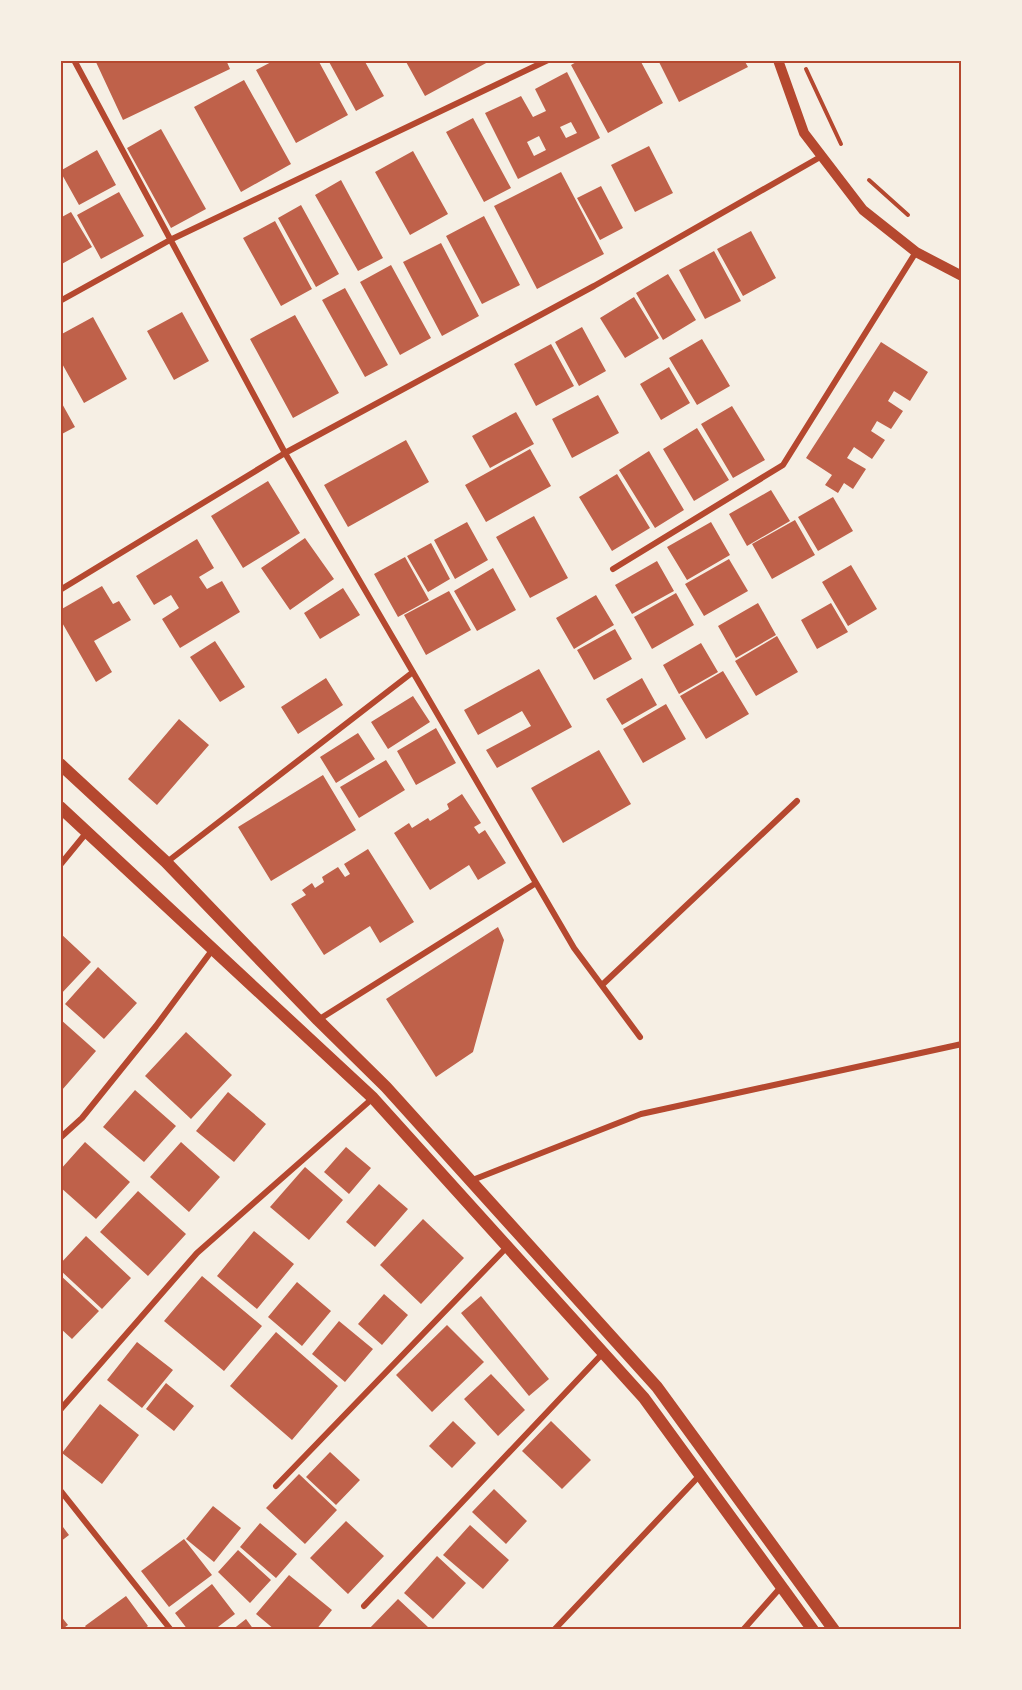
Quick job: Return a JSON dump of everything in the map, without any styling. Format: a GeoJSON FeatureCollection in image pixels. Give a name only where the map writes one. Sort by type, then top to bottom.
{"type":"FeatureCollection","features":[{"type":"Feature","properties":{"kind":"main road"},"geometry":{"type":"LineString","coordinates":[[60,764],[166,862],[386,1087],[657,1387],[834,1630]]}},
{"type":"Feature","properties":{"kind":"main road"},"geometry":{"type":"LineString","coordinates":[[60,807],[373,1098],[644,1398],[813,1630]]}},
{"type":"Feature","properties":{"kind":"street"},"geometry":{"type":"LineString","coordinates":[[74,60],[285,453],[574,948],[640,1037]]}},
{"type":"Feature","properties":{"kind":"street"},"geometry":{"type":"LineString","coordinates":[[60,301],[170,240],[548,60]]}},
{"type":"Feature","properties":{"kind":"street"},"geometry":{"type":"LineString","coordinates":[[778,60],[804,133],[863,210],[916,252],[962,276]]}},
{"type":"Feature","properties":{"kind":"street"},"geometry":{"type":"LineString","coordinates":[[60,590],[285,453],[594,286],[822,156]]}},
{"type":"Feature","properties":{"kind":"street"},"geometry":{"type":"LineString","coordinates":[[613,568],[783,465],[916,252]]}},
{"type":"Feature","properties":{"kind":"street"},"geometry":{"type":"LineString","coordinates":[[166,862],[413,672]]}},
{"type":"Feature","properties":{"kind":"street"},"geometry":{"type":"LineString","coordinates":[[602,985],[796,801]]}},
{"type":"Feature","properties":{"kind":"street"},"geometry":{"type":"LineString","coordinates":[[60,865],[87,832]]}},
{"type":"Feature","properties":{"kind":"street"},"geometry":{"type":"LineString","coordinates":[[318,1020],[536,883]]}},
{"type":"Feature","properties":{"kind":"street"},"geometry":{"type":"LineString","coordinates":[[60,1138],[90,1109],[213,949]]}},
{"type":"Feature","properties":{"kind":"street"},"geometry":{"type":"LineString","coordinates":[[470,1181],[641,1114],[962,1044]]}},
{"type":"Feature","properties":{"kind":"street"},"geometry":{"type":"LineString","coordinates":[[60,1410],[196,1253],[373,1098]]}},
{"type":"Feature","properties":{"kind":"street"},"geometry":{"type":"LineString","coordinates":[[276,1486],[508,1247]]}},
{"type":"Feature","properties":{"kind":"street"},"geometry":{"type":"LineString","coordinates":[[364,1606],[603,1353]]}},
{"type":"Feature","properties":{"kind":"street"},"geometry":{"type":"LineString","coordinates":[[554,1630],[700,1475]]}},
{"type":"Feature","properties":{"kind":"street"},"geometry":{"type":"LineString","coordinates":[[60,1490],[171,1630]]}},
{"type":"Feature","properties":{"kind":"street"},"geometry":{"type":"LineString","coordinates":[[743,1630],[782,1587]]}},
{"type":"Feature","properties":{"kind":"path"},"geometry":{"type":"LineString","coordinates":[[802,60],[844,151]]}},
{"type":"Feature","properties":{"kind":"path"},"geometry":{"type":"LineString","coordinates":[[866,177],[909,216]]}},
{"type":"Feature","properties":{"kind":"building"},"geometry":{"type":"Polygon","coordinates":[[[95,60],[226,60],[230,69],[123,120],[95,60]]]}},
{"type":"Feature","properties":{"kind":"building"},"geometry":{"type":"Polygon","coordinates":[[[275,60],[318,60],[348,115],[296,143],[256,70],[275,60]]]}},
{"type":"Feature","properties":{"kind":"building"},"geometry":{"type":"Polygon","coordinates":[[[328,60],[364,60],[384,96],[356,111],[328,60]]]}},
{"type":"Feature","properties":{"kind":"building"},"geometry":{"type":"Polygon","coordinates":[[[405,60],[487,60],[488,62],[425,96],[405,60]]]}},
{"type":"Feature","properties":{"kind":"building"},"geometry":{"type":"Polygon","coordinates":[[[580,60],[640,60],[663,103],[608,133],[571,65],[580,60]]]}},
{"type":"Feature","properties":{"kind":"building"},"geometry":{"type":"Polygon","coordinates":[[[658,60],[744,60],[748,67],[679,102],[658,60]]]}},
{"type":"Feature","properties":{"kind":"building"},"geometry":{"type":"Polygon","coordinates":[[[567,72],[600,138],[518,179],[485,113],[521,96],[533,117],[546,111],[535,89],[567,72]],[[571,122],[560,127],[566,138],[577,133],[571,122]],[[539,136],[527,142],[534,156],[546,150],[539,136]]]}},
{"type":"Feature","properties":{"kind":"building"},"geometry":{"type":"Polygon","coordinates":[[[244,80],[291,164],[241,192],[194,107],[244,80]]]}},
{"type":"Feature","properties":{"kind":"building"},"geometry":{"type":"Polygon","coordinates":[[[473,118],[511,188],[484,202],[446,132],[473,118]]]}},
{"type":"Feature","properties":{"kind":"building"},"geometry":{"type":"Polygon","coordinates":[[[161,129],[206,209],[171,228],[127,148],[161,129]]]}},
{"type":"Feature","properties":{"kind":"building"},"geometry":{"type":"Polygon","coordinates":[[[649,146],[673,193],[635,212],[611,165],[649,146]]]}},
{"type":"Feature","properties":{"kind":"building"},"geometry":{"type":"Polygon","coordinates":[[[97,150],[116,185],[79,205],[60,171],[97,150]]]}},
{"type":"Feature","properties":{"kind":"building"},"geometry":{"type":"Polygon","coordinates":[[[413,151],[448,214],[410,235],[375,172],[413,151]]]}},
{"type":"Feature","properties":{"kind":"building"},"geometry":{"type":"Polygon","coordinates":[[[561,172],[604,254],[537,289],[494,206],[561,172]]]}},
{"type":"Feature","properties":{"kind":"building"},"geometry":{"type":"Polygon","coordinates":[[[341,180],[383,258],[358,271],[315,195],[341,180]]]}},
{"type":"Feature","properties":{"kind":"building"},"geometry":{"type":"Polygon","coordinates":[[[601,186],[623,228],[600,240],[577,198],[601,186]]]}},
{"type":"Feature","properties":{"kind":"building"},"geometry":{"type":"Polygon","coordinates":[[[119,192],[144,236],[101,259],[77,215],[119,192]]]}},
{"type":"Feature","properties":{"kind":"building"},"geometry":{"type":"Polygon","coordinates":[[[301,205],[339,274],[316,287],[278,218],[301,205]]]}},
{"type":"Feature","properties":{"kind":"building"},"geometry":{"type":"Polygon","coordinates":[[[71,212],[92,247],[60,265],[60,218],[71,212]]]}},
{"type":"Feature","properties":{"kind":"building"},"geometry":{"type":"Polygon","coordinates":[[[484,216],[520,285],[482,304],[446,236],[484,216]]]}},
{"type":"Feature","properties":{"kind":"building"},"geometry":{"type":"Polygon","coordinates":[[[275,221],[312,289],[281,306],[243,238],[275,221]]]}},
{"type":"Feature","properties":{"kind":"building"},"geometry":{"type":"Polygon","coordinates":[[[751,231],[776,278],[743,296],[717,249],[751,231]]]}},
{"type":"Feature","properties":{"kind":"building"},"geometry":{"type":"Polygon","coordinates":[[[441,243],[479,316],[442,336],[403,262],[441,243]]]}},
{"type":"Feature","properties":{"kind":"building"},"geometry":{"type":"Polygon","coordinates":[[[714,251],[741,301],[705,319],[679,270],[714,251]]]}},
{"type":"Feature","properties":{"kind":"building"},"geometry":{"type":"Polygon","coordinates":[[[391,265],[431,338],[400,355],[360,282],[391,265]]]}},
{"type":"Feature","properties":{"kind":"building"},"geometry":{"type":"Polygon","coordinates":[[[668,274],[696,320],[663,340],[636,293],[668,274]]]}},
{"type":"Feature","properties":{"kind":"building"},"geometry":{"type":"Polygon","coordinates":[[[345,288],[388,365],[365,377],[322,300],[345,288]]]}},
{"type":"Feature","properties":{"kind":"building"},"geometry":{"type":"Polygon","coordinates":[[[634,297],[659,338],[625,358],[600,318],[634,297]]]}},
{"type":"Feature","properties":{"kind":"building"},"geometry":{"type":"Polygon","coordinates":[[[182,312],[209,361],[174,380],[147,331],[182,312]]]}},
{"type":"Feature","properties":{"kind":"building"},"geometry":{"type":"Polygon","coordinates":[[[295,315],[339,393],[293,418],[250,339],[295,315]]]}},
{"type":"Feature","properties":{"kind":"building"},"geometry":{"type":"Polygon","coordinates":[[[93,317],[127,379],[84,403],[60,360],[60,335],[93,317]]]}},
{"type":"Feature","properties":{"kind":"building"},"geometry":{"type":"Polygon","coordinates":[[[582,327],[606,371],[579,386],[555,342],[582,327]]]}},
{"type":"Feature","properties":{"kind":"building"},"geometry":{"type":"Polygon","coordinates":[[[702,339],[730,386],[697,405],[669,358],[702,339]]]}},
{"type":"Feature","properties":{"kind":"building"},"geometry":{"type":"Polygon","coordinates":[[[881,342],[928,372],[910,401],[894,391],[888,401],[903,411],[891,429],[877,421],[871,431],[885,440],[872,459],[854,447],[847,458],[866,469],[853,489],[844,483],[838,493],[825,485],[832,475],[806,458],[881,342]]]}},
{"type":"Feature","properties":{"kind":"building"},"geometry":{"type":"Polygon","coordinates":[[[551,344],[574,386],[536,406],[514,364],[551,344]]]}},
{"type":"Feature","properties":{"kind":"building"},"geometry":{"type":"Polygon","coordinates":[[[669,367],[690,403],[661,420],[640,384],[669,367]]]}},
{"type":"Feature","properties":{"kind":"building"},"geometry":{"type":"Polygon","coordinates":[[[598,395],[619,433],[572,458],[552,419],[598,395]]]}},
{"type":"Feature","properties":{"kind":"building"},"geometry":{"type":"Polygon","coordinates":[[[60,400],[75,427],[60,435],[60,400]]]}},
{"type":"Feature","properties":{"kind":"building"},"geometry":{"type":"Polygon","coordinates":[[[732,406],[765,460],[733,478],[701,424],[732,406]]]}},
{"type":"Feature","properties":{"kind":"building"},"geometry":{"type":"Polygon","coordinates":[[[516,412],[534,444],[490,468],[472,436],[516,412]]]}},
{"type":"Feature","properties":{"kind":"building"},"geometry":{"type":"Polygon","coordinates":[[[697,428],[729,480],[694,501],[663,449],[697,428]]]}},
{"type":"Feature","properties":{"kind":"building"},"geometry":{"type":"Polygon","coordinates":[[[406,440],[429,482],[348,527],[324,485],[406,440]]]}},
{"type":"Feature","properties":{"kind":"building"},"geometry":{"type":"Polygon","coordinates":[[[530,449],[551,486],[486,522],[465,485],[530,449]]]}},
{"type":"Feature","properties":{"kind":"building"},"geometry":{"type":"Polygon","coordinates":[[[649,451],[684,510],[655,528],[619,470],[649,451]]]}},
{"type":"Feature","properties":{"kind":"building"},"geometry":{"type":"Polygon","coordinates":[[[617,474],[650,528],[612,551],[579,497],[617,474]]]}},
{"type":"Feature","properties":{"kind":"building"},"geometry":{"type":"Polygon","coordinates":[[[268,481],[300,533],[243,568],[211,516],[268,481]]]}},
{"type":"Feature","properties":{"kind":"building"},"geometry":{"type":"Polygon","coordinates":[[[771,490],[790,521],[747,546],[729,514],[771,490]]]}},
{"type":"Feature","properties":{"kind":"building"},"geometry":{"type":"Polygon","coordinates":[[[833,497],[853,531],[818,551],[798,517],[833,497]]]}},
{"type":"Feature","properties":{"kind":"building"},"geometry":{"type":"Polygon","coordinates":[[[534,516],[568,578],[530,598],[496,537],[534,516]]]}},
{"type":"Feature","properties":{"kind":"building"},"geometry":{"type":"Polygon","coordinates":[[[795,520],[815,555],[772,579],[752,544],[795,520]]]}},
{"type":"Feature","properties":{"kind":"building"},"geometry":{"type":"Polygon","coordinates":[[[467,522],[488,560],[455,579],[434,540],[467,522]]]}},
{"type":"Feature","properties":{"kind":"building"},"geometry":{"type":"Polygon","coordinates":[[[711,522],[730,555],[687,580],[667,547],[711,522]]]}},
{"type":"Feature","properties":{"kind":"building"},"geometry":{"type":"Polygon","coordinates":[[[305,538],[334,579],[290,610],[261,568],[305,538]]]}},
{"type":"Feature","properties":{"kind":"building"},"geometry":{"type":"Polygon","coordinates":[[[197,539],[214,568],[199,577],[207,589],[222,581],[240,612],[180,648],[162,619],[179,608],[171,595],[154,605],[136,576],[197,539]]]}},
{"type":"Feature","properties":{"kind":"building"},"geometry":{"type":"Polygon","coordinates":[[[431,543],[450,579],[428,592],[407,556],[431,543]]]}},
{"type":"Feature","properties":{"kind":"building"},"geometry":{"type":"Polygon","coordinates":[[[405,557],[429,600],[398,617],[374,574],[405,557]]]}},
{"type":"Feature","properties":{"kind":"building"},"geometry":{"type":"Polygon","coordinates":[[[729,559],[748,591],[704,616],[685,584],[729,559]]]}},
{"type":"Feature","properties":{"kind":"building"},"geometry":{"type":"Polygon","coordinates":[[[657,561],[674,591],[632,614],[615,585],[657,561]]]}},
{"type":"Feature","properties":{"kind":"building"},"geometry":{"type":"Polygon","coordinates":[[[851,565],[877,609],[848,626],[822,582],[851,565]]]}},
{"type":"Feature","properties":{"kind":"building"},"geometry":{"type":"Polygon","coordinates":[[[493,568],[516,610],[477,631],[454,591],[493,568]]]}},
{"type":"Feature","properties":{"kind":"building"},"geometry":{"type":"Polygon","coordinates":[[[102,586],[113,604],[119,601],[131,620],[94,641],[112,672],[96,682],[60,619],[60,610],[102,586]]]}},
{"type":"Feature","properties":{"kind":"building"},"geometry":{"type":"Polygon","coordinates":[[[343,588],[360,615],[320,639],[304,613],[343,588]]]}},
{"type":"Feature","properties":{"kind":"building"},"geometry":{"type":"Polygon","coordinates":[[[449,591],[471,630],[426,655],[404,615],[449,591]]]}},
{"type":"Feature","properties":{"kind":"building"},"geometry":{"type":"Polygon","coordinates":[[[676,593],[694,625],[652,649],[634,617],[676,593]]]}},
{"type":"Feature","properties":{"kind":"building"},"geometry":{"type":"Polygon","coordinates":[[[596,595],[614,625],[574,649],[556,618],[596,595]]]}},
{"type":"Feature","properties":{"kind":"building"},"geometry":{"type":"Polygon","coordinates":[[[758,603],[776,635],[736,658],[718,626],[758,603]]]}},
{"type":"Feature","properties":{"kind":"building"},"geometry":{"type":"Polygon","coordinates":[[[831,603],[848,632],[817,649],[801,620],[831,603]]]}},
{"type":"Feature","properties":{"kind":"building"},"geometry":{"type":"Polygon","coordinates":[[[615,629],[632,659],[594,680],[577,650],[615,629]]]}},
{"type":"Feature","properties":{"kind":"building"},"geometry":{"type":"Polygon","coordinates":[[[777,636],[798,672],[756,696],[735,661],[777,636]]]}},
{"type":"Feature","properties":{"kind":"building"},"geometry":{"type":"Polygon","coordinates":[[[215,641],[245,687],[220,702],[190,657],[215,641]]]}},
{"type":"Feature","properties":{"kind":"building"},"geometry":{"type":"Polygon","coordinates":[[[701,643],[718,672],[679,694],[663,665],[701,643]]]}},
{"type":"Feature","properties":{"kind":"building"},"geometry":{"type":"Polygon","coordinates":[[[539,669],[572,727],[497,768],[486,750],[531,726],[522,711],[478,735],[464,710],[539,669]]]}},
{"type":"Feature","properties":{"kind":"building"},"geometry":{"type":"Polygon","coordinates":[[[723,671],[749,714],[706,739],[680,696],[723,671]]]}},
{"type":"Feature","properties":{"kind":"building"},"geometry":{"type":"Polygon","coordinates":[[[326,678],[343,705],[298,734],[281,707],[326,678]]]}},
{"type":"Feature","properties":{"kind":"building"},"geometry":{"type":"Polygon","coordinates":[[[642,678],[657,705],[622,725],[606,699],[642,678]]]}},
{"type":"Feature","properties":{"kind":"building"},"geometry":{"type":"Polygon","coordinates":[[[413,696],[430,722],[388,749],[371,722],[413,696]]]}},
{"type":"Feature","properties":{"kind":"building"},"geometry":{"type":"Polygon","coordinates":[[[666,704],[686,739],[643,763],[623,729],[666,704]]]}},
{"type":"Feature","properties":{"kind":"building"},"geometry":{"type":"Polygon","coordinates":[[[179,719],[209,745],[157,805],[128,779],[179,719]]]}},
{"type":"Feature","properties":{"kind":"building"},"geometry":{"type":"Polygon","coordinates":[[[436,728],[456,763],[416,785],[397,751],[436,728]]]}},
{"type":"Feature","properties":{"kind":"building"},"geometry":{"type":"Polygon","coordinates":[[[358,733],[375,759],[336,783],[320,757],[358,733]]]}},
{"type":"Feature","properties":{"kind":"building"},"geometry":{"type":"Polygon","coordinates":[[[599,750],[631,804],[563,843],[531,788],[599,750]]]}},
{"type":"Feature","properties":{"kind":"building"},"geometry":{"type":"Polygon","coordinates":[[[386,760],[405,790],[359,818],[340,787],[386,760]]]}},
{"type":"Feature","properties":{"kind":"building"},"geometry":{"type":"Polygon","coordinates":[[[323,775],[356,830],[271,881],[238,827],[323,775]]]}},
{"type":"Feature","properties":{"kind":"building"},"geometry":{"type":"Polygon","coordinates":[[[462,794],[481,823],[474,827],[479,834],[485,830],[506,863],[478,880],[469,865],[430,890],[394,833],[409,823],[412,828],[428,818],[430,821],[449,809],[447,804],[462,794]]]}},
{"type":"Feature","properties":{"kind":"building"},"geometry":{"type":"Polygon","coordinates":[[[368,849],[414,922],[380,943],[370,926],[324,955],[291,904],[306,895],[302,890],[312,883],[315,888],[324,882],[322,877],[338,867],[345,877],[350,874],[344,864],[368,849]]]}},
{"type":"Feature","properties":{"kind":"building"},"geometry":{"type":"Polygon","coordinates":[[[498,927],[504,940],[473,1052],[436,1077],[386,999],[498,927]]]}},
{"type":"Feature","properties":{"kind":"building"},"geometry":{"type":"Polygon","coordinates":[[[60,933],[91,962],[60,995],[60,933]]]}},
{"type":"Feature","properties":{"kind":"building"},"geometry":{"type":"Polygon","coordinates":[[[98,967],[137,1003],[104,1039],[65,1004],[98,967]]]}},
{"type":"Feature","properties":{"kind":"building"},"geometry":{"type":"Polygon","coordinates":[[[60,1019],[96,1051],[62,1090],[60,1088],[60,1019]]]}},
{"type":"Feature","properties":{"kind":"building"},"geometry":{"type":"Polygon","coordinates":[[[186,1032],[232,1075],[191,1119],[145,1076],[186,1032]]]}},
{"type":"Feature","properties":{"kind":"building"},"geometry":{"type":"Polygon","coordinates":[[[135,1090],[176,1126],[144,1162],[103,1127],[135,1090]]]}},
{"type":"Feature","properties":{"kind":"building"},"geometry":{"type":"Polygon","coordinates":[[[228,1092],[266,1124],[234,1162],[196,1131],[228,1092]]]}},
{"type":"Feature","properties":{"kind":"building"},"geometry":{"type":"Polygon","coordinates":[[[85,1142],[130,1182],[96,1219],[60,1187],[60,1170],[85,1142]]]}},
{"type":"Feature","properties":{"kind":"building"},"geometry":{"type":"Polygon","coordinates":[[[181,1142],[220,1177],[189,1212],[150,1177],[181,1142]]]}},
{"type":"Feature","properties":{"kind":"building"},"geometry":{"type":"Polygon","coordinates":[[[346,1147],[371,1168],[349,1194],[324,1172],[346,1147]]]}},
{"type":"Feature","properties":{"kind":"building"},"geometry":{"type":"Polygon","coordinates":[[[305,1167],[343,1200],[309,1240],[270,1207],[305,1167]]]}},
{"type":"Feature","properties":{"kind":"building"},"geometry":{"type":"Polygon","coordinates":[[[379,1184],[408,1209],[375,1247],[346,1222],[379,1184]]]}},
{"type":"Feature","properties":{"kind":"building"},"geometry":{"type":"Polygon","coordinates":[[[138,1191],[186,1234],[148,1276],[100,1232],[138,1191]]]}},
{"type":"Feature","properties":{"kind":"building"},"geometry":{"type":"Polygon","coordinates":[[[423,1219],[464,1258],[421,1304],[380,1265],[423,1219]]]}},
{"type":"Feature","properties":{"kind":"building"},"geometry":{"type":"Polygon","coordinates":[[[254,1231],[294,1264],[257,1309],[217,1276],[254,1231]]]}},
{"type":"Feature","properties":{"kind":"building"},"geometry":{"type":"Polygon","coordinates":[[[86,1236],[131,1278],[102,1309],[60,1270],[60,1264],[86,1236]]]}},
{"type":"Feature","properties":{"kind":"building"},"geometry":{"type":"Polygon","coordinates":[[[60,1275],[99,1311],[72,1339],[60,1328],[60,1275]]]}},
{"type":"Feature","properties":{"kind":"building"},"geometry":{"type":"Polygon","coordinates":[[[202,1276],[262,1326],[224,1371],[164,1321],[202,1276]]]}},
{"type":"Feature","properties":{"kind":"building"},"geometry":{"type":"Polygon","coordinates":[[[297,1282],[331,1311],[302,1346],[268,1317],[297,1282]]]}},
{"type":"Feature","properties":{"kind":"building"},"geometry":{"type":"Polygon","coordinates":[[[384,1294],[408,1315],[382,1345],[358,1324],[384,1294]]]}},
{"type":"Feature","properties":{"kind":"building"},"geometry":{"type":"Polygon","coordinates":[[[481,1296],[549,1379],[529,1396],[461,1313],[481,1296]]]}},
{"type":"Feature","properties":{"kind":"building"},"geometry":{"type":"Polygon","coordinates":[[[339,1321],[373,1349],[345,1382],[312,1354],[339,1321]]]}},
{"type":"Feature","properties":{"kind":"building"},"geometry":{"type":"Polygon","coordinates":[[[447,1325],[484,1362],[432,1412],[396,1375],[447,1325]]]}},
{"type":"Feature","properties":{"kind":"building"},"geometry":{"type":"Polygon","coordinates":[[[276,1332],[338,1386],[292,1440],[230,1386],[276,1332]]]}},
{"type":"Feature","properties":{"kind":"building"},"geometry":{"type":"Polygon","coordinates":[[[137,1342],[173,1370],[142,1408],[107,1380],[137,1342]]]}},
{"type":"Feature","properties":{"kind":"building"},"geometry":{"type":"Polygon","coordinates":[[[491,1374],[525,1410],[498,1436],[464,1399],[491,1374]]]}},
{"type":"Feature","properties":{"kind":"building"},"geometry":{"type":"Polygon","coordinates":[[[166,1383],[194,1406],[174,1431],[146,1409],[166,1383]]]}},
{"type":"Feature","properties":{"kind":"building"},"geometry":{"type":"Polygon","coordinates":[[[100,1404],[139,1435],[102,1484],[62,1453],[100,1404]]]}},
{"type":"Feature","properties":{"kind":"building"},"geometry":{"type":"Polygon","coordinates":[[[453,1421],[476,1443],[452,1468],[429,1446],[453,1421]]]}},
{"type":"Feature","properties":{"kind":"building"},"geometry":{"type":"Polygon","coordinates":[[[551,1421],[591,1460],[562,1489],[522,1451],[551,1421]]]}},
{"type":"Feature","properties":{"kind":"building"},"geometry":{"type":"Polygon","coordinates":[[[330,1452],[360,1480],[336,1505],[306,1477],[330,1452]]]}},
{"type":"Feature","properties":{"kind":"building"},"geometry":{"type":"Polygon","coordinates":[[[299,1474],[337,1510],[305,1544],[266,1508],[299,1474]]]}},
{"type":"Feature","properties":{"kind":"building"},"geometry":{"type":"Polygon","coordinates":[[[494,1489],[527,1521],[506,1544],[472,1512],[494,1489]]]}},
{"type":"Feature","properties":{"kind":"building"},"geometry":{"type":"Polygon","coordinates":[[[213,1506],[241,1528],[214,1562],[186,1539],[213,1506]]]}},
{"type":"Feature","properties":{"kind":"building"},"geometry":{"type":"Polygon","coordinates":[[[346,1521],[384,1556],[348,1594],[310,1558],[346,1521]]]}},
{"type":"Feature","properties":{"kind":"building"},"geometry":{"type":"Polygon","coordinates":[[[60,1523],[69,1535],[60,1542],[60,1523]]]}},
{"type":"Feature","properties":{"kind":"building"},"geometry":{"type":"Polygon","coordinates":[[[260,1523],[297,1554],[276,1578],[240,1547],[260,1523]]]}},
{"type":"Feature","properties":{"kind":"building"},"geometry":{"type":"Polygon","coordinates":[[[470,1525],[509,1560],[483,1589],[443,1555],[470,1525]]]}},
{"type":"Feature","properties":{"kind":"building"},"geometry":{"type":"Polygon","coordinates":[[[184,1539],[212,1575],[169,1607],[141,1571],[184,1539]]]}},
{"type":"Feature","properties":{"kind":"building"},"geometry":{"type":"Polygon","coordinates":[[[238,1550],[271,1580],[250,1603],[218,1572],[238,1550]]]}},
{"type":"Feature","properties":{"kind":"building"},"geometry":{"type":"Polygon","coordinates":[[[437,1556],[466,1583],[433,1619],[404,1593],[437,1556]]]}},
{"type":"Feature","properties":{"kind":"building"},"geometry":{"type":"Polygon","coordinates":[[[289,1575],[332,1610],[316,1630],[275,1630],[256,1614],[289,1575]]]}},
{"type":"Feature","properties":{"kind":"building"},"geometry":{"type":"Polygon","coordinates":[[[212,1584],[235,1614],[214,1630],[188,1630],[175,1613],[212,1584]]]}},
{"type":"Feature","properties":{"kind":"building"},"geometry":{"type":"Polygon","coordinates":[[[126,1596],[148,1626],[143,1630],[88,1630],[85,1626],[126,1596]]]}},
{"type":"Feature","properties":{"kind":"building"},"geometry":{"type":"Polygon","coordinates":[[[398,1599],[428,1627],[426,1630],[368,1630],[398,1599]]]}},
{"type":"Feature","properties":{"kind":"building"},"geometry":{"type":"Polygon","coordinates":[[[60,1615],[68,1625],[61,1630],[60,1630],[60,1615]]]}},
{"type":"Feature","properties":{"kind":"building"},"geometry":{"type":"Polygon","coordinates":[[[246,1619],[254,1630],[232,1630],[246,1619]]]}}]}
